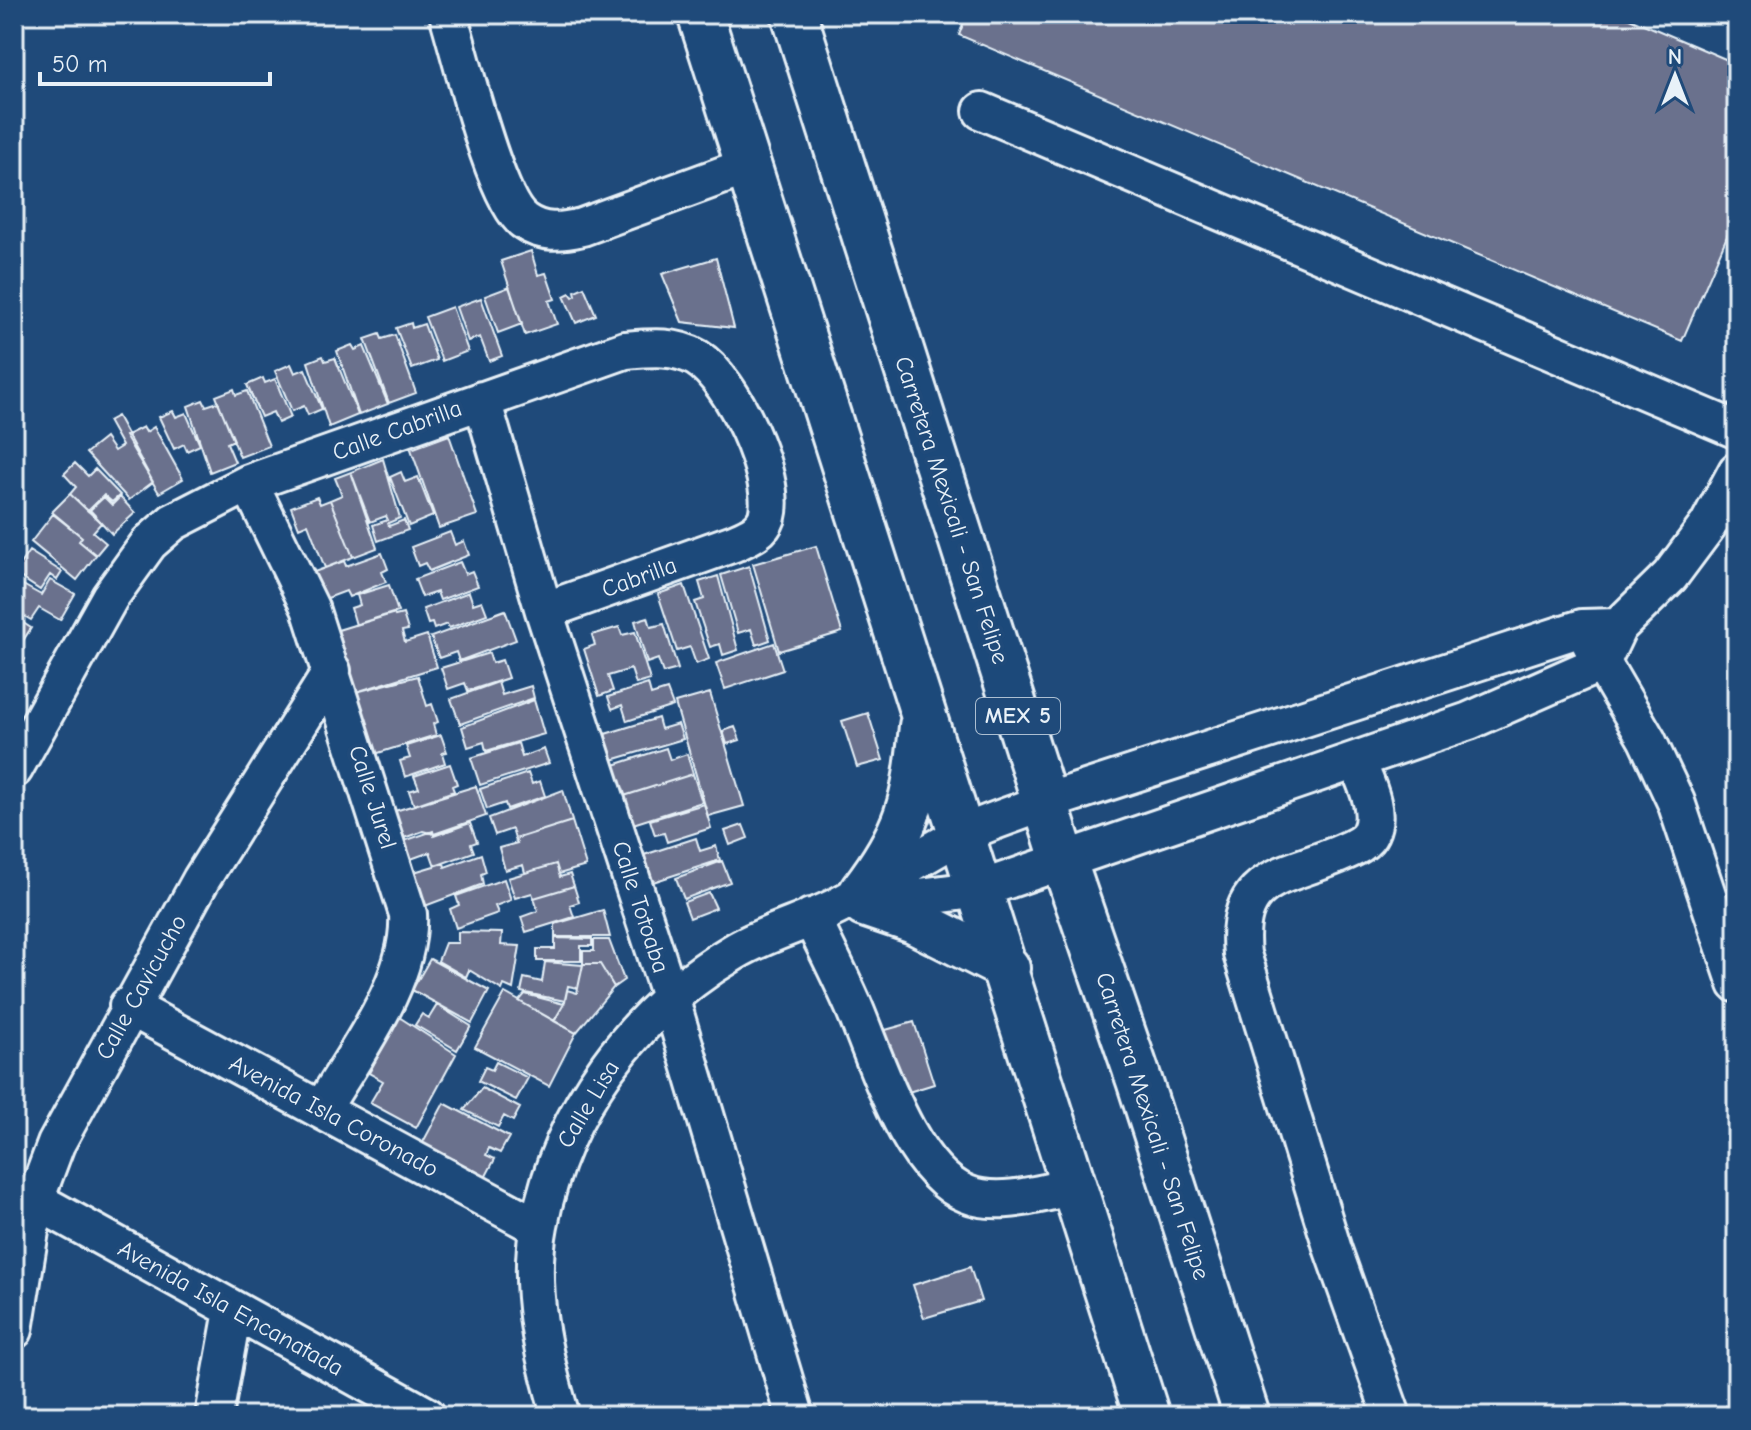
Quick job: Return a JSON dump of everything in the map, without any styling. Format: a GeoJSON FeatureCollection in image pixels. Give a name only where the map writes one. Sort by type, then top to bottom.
{"type":"FeatureCollection","features":[{"type":"Feature","properties":{"kind":"highway"},"geometry":{"type":"LineString","coordinates":[[700,14],[1007,968],[1147,1416]]}},
{"type":"Feature","properties":{"kind":"highway","name":"Carretera Mexicali - San Felipe"},"geometry":{"type":"LineString","coordinates":[[794,14],[1064,862],[1139,1080],[1247,1416]]}},
{"type":"Feature","properties":{"kind":"highway"},"geometry":{"type":"LineString","coordinates":[[844,905],[890,856],[905,827],[914,792],[923,712]]}},
{"type":"Feature","properties":{"kind":"highway"},"geometry":{"type":"LineString","coordinates":[[844,905],[914,921],[1007,968]]}},
{"type":"Feature","properties":{"kind":"street"},"geometry":{"type":"LineString","coordinates":[[448,14],[502,189],[521,219],[536,229],[561,232],[635,210],[748,166]]}},
{"type":"Feature","properties":{"kind":"street"},"geometry":{"type":"LineString","coordinates":[[982,111],[1737,430]]}},
{"type":"Feature","properties":{"kind":"street","name":"Calle Cabrilla"},"geometry":{"type":"LineString","coordinates":[[14,769],[110,597],[149,543],[195,509],[249,483],[625,350],[677,350],[696,357],[720,378],[740,408],[764,479],[767,516],[756,533],[734,543]]}},
{"type":"Feature","properties":{"kind":"street","name":"Calle Totoaba"},"geometry":{"type":"LineString","coordinates":[[482,400],[544,611],[670,997],[795,1416]]}},
{"type":"Feature","properties":{"kind":"street"},"geometry":{"type":"LineString","coordinates":[[1601,663],[1618,627],[1670,576],[1708,525],[1737,471]]}},
{"type":"Feature","properties":{"kind":"street","name":"Calle Jurel"},"geometry":{"type":"LineString","coordinates":[[249,483],[310,608],[403,894],[409,934],[395,984],[322,1109]]}},
{"type":"Feature","properties":{"kind":"street","name":"Cabrilla"},"geometry":{"type":"LineString","coordinates":[[544,611],[734,543]]}},
{"type":"Feature","properties":{"kind":"street","name":"Calle Lisa"},"geometry":{"type":"LineString","coordinates":[[561,1416],[543,1358],[537,1287],[538,1227],[558,1151],[587,1094],[627,1040],[670,997],[735,951],[844,905],[962,834],[1046,802],[1582,628],[1618,627]]}},
{"type":"Feature","properties":{"kind":"street"},"geometry":{"type":"LineString","coordinates":[[1582,628],[1647,740],[1676,802],[1737,984]]}},
{"type":"Feature","properties":{"kind":"street","name":"Calle Lisa"},"geometry":{"type":"LineString","coordinates":[[844,905],[981,889],[1357,762],[1469,721],[1601,663]]}},
{"type":"Feature","properties":{"kind":"street","name":"Calle Cavicucho"},"geometry":{"type":"LineString","coordinates":[[14,1330],[35,1200],[56,1144],[128,1006],[225,840],[332,671]]}},
{"type":"Feature","properties":{"kind":"street"},"geometry":{"type":"LineString","coordinates":[[1357,762],[1374,810],[1371,832],[1358,846],[1258,889],[1245,904],[1239,925],[1242,954],[1324,1220],[1392,1416]]}},
{"type":"Feature","properties":{"kind":"street"},"geometry":{"type":"LineString","coordinates":[[844,905],[912,1138],[949,1184],[969,1195],[997,1198],[1075,1186]]}},
{"type":"Feature","properties":{"kind":"street","name":"Avenida Isla Coronado"},"geometry":{"type":"LineString","coordinates":[[128,1006],[538,1227]]}},
{"type":"Feature","properties":{"kind":"street","name":"Avenida Isla Encanatada"},"geometry":{"type":"LineString","coordinates":[[35,1200],[427,1416]]}},
{"type":"Feature","properties":{"kind":"street"},"geometry":{"type":"LineString","coordinates":[[214,1416],[233,1311]]}},
{"type":"Feature","properties":{"kind":"building"},"geometry":{"type":"Polygon","coordinates":[[[967,14],[1620,14],[1737,64],[1737,213],[1682,341],[959,35],[967,14]]]}},
{"type":"Feature","properties":{"kind":"building"},"geometry":{"type":"Polygon","coordinates":[[[531,251],[538,275],[546,273],[555,299],[549,301],[557,324],[525,335],[501,261],[531,251]]]}},
{"type":"Feature","properties":{"kind":"building"},"geometry":{"type":"Polygon","coordinates":[[[716,258],[734,328],[682,322],[662,274],[716,258]]]}},
{"type":"Feature","properties":{"kind":"building"},"geometry":{"type":"Polygon","coordinates":[[[509,287],[522,324],[498,333],[485,296],[509,287]]]}},
{"type":"Feature","properties":{"kind":"building"},"geometry":{"type":"Polygon","coordinates":[[[584,287],[596,315],[576,323],[564,296],[570,293],[573,297],[575,291],[584,287]]]}},
{"type":"Feature","properties":{"kind":"building"},"geometry":{"type":"Polygon","coordinates":[[[481,298],[502,356],[489,361],[480,337],[468,341],[456,307],[481,298]]]}},
{"type":"Feature","properties":{"kind":"building"},"geometry":{"type":"Polygon","coordinates":[[[452,307],[468,351],[442,361],[425,317],[452,307]]]}},
{"type":"Feature","properties":{"kind":"building"},"geometry":{"type":"Polygon","coordinates":[[[411,323],[412,328],[424,324],[437,360],[412,369],[396,328],[411,323]]]}},
{"type":"Feature","properties":{"kind":"building"},"geometry":{"type":"Polygon","coordinates":[[[380,334],[382,339],[395,335],[416,393],[389,403],[365,339],[380,334]]]}},
{"type":"Feature","properties":{"kind":"building"},"geometry":{"type":"Polygon","coordinates":[[[352,345],[355,350],[364,346],[388,404],[359,415],[337,351],[352,345]]]}},
{"type":"Feature","properties":{"kind":"building"},"geometry":{"type":"Polygon","coordinates":[[[323,356],[325,361],[335,358],[358,415],[329,427],[308,362],[323,356]]]}},
{"type":"Feature","properties":{"kind":"building"},"geometry":{"type":"Polygon","coordinates":[[[291,364],[295,373],[305,369],[322,409],[308,415],[304,406],[292,411],[275,371],[291,364]]]}},
{"type":"Feature","properties":{"kind":"building"},"geometry":{"type":"Polygon","coordinates":[[[263,378],[265,383],[275,379],[291,417],[278,423],[273,412],[261,417],[247,385],[263,378]]]}},
{"type":"Feature","properties":{"kind":"building"},"geometry":{"type":"Polygon","coordinates":[[[234,389],[236,395],[247,391],[269,446],[240,457],[216,396],[234,389]]]}},
{"type":"Feature","properties":{"kind":"building"},"geometry":{"type":"Polygon","coordinates":[[[203,400],[206,406],[218,402],[234,440],[227,443],[235,462],[210,472],[188,406],[203,400]]]}},
{"type":"Feature","properties":{"kind":"building"},"geometry":{"type":"Polygon","coordinates":[[[173,411],[176,417],[186,413],[200,445],[187,451],[184,444],[174,449],[159,417],[173,411]]]}},
{"type":"Feature","properties":{"kind":"building"},"geometry":{"type":"Polygon","coordinates":[[[117,416],[153,482],[129,500],[86,453],[105,438],[114,451],[122,446],[108,421],[117,416]]]}},
{"type":"Feature","properties":{"kind":"building"},"geometry":{"type":"Polygon","coordinates":[[[143,427],[146,432],[154,427],[183,479],[159,493],[125,436],[143,427]]]}},
{"type":"Feature","properties":{"kind":"building"},"geometry":{"type":"Polygon","coordinates":[[[449,435],[477,515],[439,528],[411,449],[449,435]]]}},
{"type":"Feature","properties":{"kind":"building"},"geometry":{"type":"Polygon","coordinates":[[[383,459],[400,518],[388,523],[389,526],[404,520],[408,530],[378,541],[373,525],[388,520],[386,516],[370,522],[351,472],[383,459]]]}},
{"type":"Feature","properties":{"kind":"building"},"geometry":{"type":"Polygon","coordinates":[[[75,463],[88,476],[95,469],[120,495],[112,502],[104,495],[88,511],[70,494],[76,487],[64,474],[75,463]]]}},
{"type":"Feature","properties":{"kind":"building"},"geometry":{"type":"Polygon","coordinates":[[[351,472],[377,548],[353,557],[330,500],[342,495],[335,478],[351,472]]]}},
{"type":"Feature","properties":{"kind":"building"},"geometry":{"type":"Polygon","coordinates":[[[401,472],[405,482],[418,477],[433,516],[409,526],[390,477],[401,472]]]}},
{"type":"Feature","properties":{"kind":"building"},"geometry":{"type":"Polygon","coordinates":[[[70,494],[101,523],[93,532],[106,543],[96,555],[79,541],[82,537],[52,512],[70,494]]]}},
{"type":"Feature","properties":{"kind":"building"},"geometry":{"type":"Polygon","coordinates":[[[104,497],[112,505],[120,497],[135,513],[112,534],[90,510],[104,497]]]}},
{"type":"Feature","properties":{"kind":"building"},"geometry":{"type":"Polygon","coordinates":[[[317,497],[320,504],[330,500],[353,557],[325,568],[308,524],[299,528],[291,507],[317,497]]]}},
{"type":"Feature","properties":{"kind":"building"},"geometry":{"type":"Polygon","coordinates":[[[53,514],[82,537],[79,541],[96,555],[77,580],[31,542],[53,514]]]}},
{"type":"Feature","properties":{"kind":"building"},"geometry":{"type":"Polygon","coordinates":[[[450,532],[455,545],[464,541],[469,555],[429,571],[425,563],[418,566],[411,547],[450,532]]]}},
{"type":"Feature","properties":{"kind":"building"},"geometry":{"type":"Polygon","coordinates":[[[816,546],[842,632],[779,651],[753,564],[816,546]]]}},
{"type":"Feature","properties":{"kind":"building"},"geometry":{"type":"Polygon","coordinates":[[[29,551],[62,572],[57,580],[50,575],[40,590],[14,573],[29,551]]]}},
{"type":"Feature","properties":{"kind":"building"},"geometry":{"type":"Polygon","coordinates":[[[382,553],[388,569],[382,572],[386,582],[349,597],[346,591],[325,599],[314,572],[344,561],[346,566],[382,553]]]}},
{"type":"Feature","properties":{"kind":"building"},"geometry":{"type":"Polygon","coordinates":[[[460,562],[465,574],[472,571],[478,586],[440,600],[437,592],[422,597],[415,579],[460,562]]]}},
{"type":"Feature","properties":{"kind":"building"},"geometry":{"type":"Polygon","coordinates":[[[749,566],[770,640],[756,645],[751,629],[738,633],[721,575],[749,566]]]}},
{"type":"Feature","properties":{"kind":"building"},"geometry":{"type":"Polygon","coordinates":[[[718,576],[738,650],[723,655],[720,644],[710,647],[695,602],[704,599],[699,582],[718,576]]]}},
{"type":"Feature","properties":{"kind":"building"},"geometry":{"type":"Polygon","coordinates":[[[14,580],[41,595],[50,580],[75,594],[60,620],[39,608],[31,620],[14,610],[14,580]]]}},
{"type":"Feature","properties":{"kind":"building"},"geometry":{"type":"Polygon","coordinates":[[[389,585],[398,612],[356,625],[351,608],[360,605],[357,595],[389,585]]]}},
{"type":"Feature","properties":{"kind":"building"},"geometry":{"type":"Polygon","coordinates":[[[684,585],[709,659],[696,664],[690,647],[677,651],[658,594],[684,585]]]}},
{"type":"Feature","properties":{"kind":"building"},"geometry":{"type":"Polygon","coordinates":[[[469,592],[473,604],[482,601],[487,614],[449,628],[447,624],[434,629],[432,623],[428,624],[423,609],[469,592]]]}},
{"type":"Feature","properties":{"kind":"building"},"geometry":{"type":"Polygon","coordinates":[[[505,610],[516,640],[459,661],[456,652],[439,658],[431,637],[505,610]]]}},
{"type":"Feature","properties":{"kind":"building"},"geometry":{"type":"Polygon","coordinates":[[[393,613],[395,616],[403,614],[408,630],[402,631],[405,642],[427,635],[437,667],[356,692],[338,630],[393,613]]]}},
{"type":"Feature","properties":{"kind":"building"},"geometry":{"type":"Polygon","coordinates":[[[14,617],[31,628],[17,650],[14,648],[14,617]]]}},
{"type":"Feature","properties":{"kind":"building"},"geometry":{"type":"Polygon","coordinates":[[[648,617],[651,627],[664,624],[678,669],[663,673],[658,659],[647,663],[635,621],[648,617]]]}},
{"type":"Feature","properties":{"kind":"building"},"geometry":{"type":"Polygon","coordinates":[[[619,627],[622,635],[635,632],[650,680],[636,684],[631,669],[608,676],[613,691],[599,696],[584,649],[595,645],[592,635],[619,627]]]}},
{"type":"Feature","properties":{"kind":"building"},"geometry":{"type":"Polygon","coordinates":[[[774,643],[783,670],[725,689],[716,663],[774,643]]]}},
{"type":"Feature","properties":{"kind":"building"},"geometry":{"type":"Polygon","coordinates":[[[14,653],[25,659],[17,672],[14,670],[14,653]]]}},
{"type":"Feature","properties":{"kind":"building"},"geometry":{"type":"Polygon","coordinates":[[[489,653],[492,663],[502,660],[508,678],[468,691],[465,683],[448,689],[441,668],[489,653]]]}},
{"type":"Feature","properties":{"kind":"building"},"geometry":{"type":"Polygon","coordinates":[[[418,676],[427,706],[432,704],[438,722],[433,724],[436,735],[375,754],[356,692],[418,676]]]}},
{"type":"Feature","properties":{"kind":"building"},"geometry":{"type":"Polygon","coordinates":[[[498,682],[502,695],[531,686],[534,698],[460,724],[451,699],[498,682]]]}},
{"type":"Feature","properties":{"kind":"building"},"geometry":{"type":"Polygon","coordinates":[[[648,684],[651,695],[667,690],[673,706],[627,721],[622,705],[612,709],[608,697],[648,684]]]}},
{"type":"Feature","properties":{"kind":"building"},"geometry":{"type":"Polygon","coordinates":[[[710,693],[744,806],[708,816],[675,703],[710,693]]]}},
{"type":"Feature","properties":{"kind":"building"},"geometry":{"type":"Polygon","coordinates":[[[534,700],[544,734],[486,751],[484,742],[468,747],[462,727],[534,700]]]}},
{"type":"Feature","properties":{"kind":"building"},"geometry":{"type":"Polygon","coordinates":[[[868,713],[883,760],[857,767],[842,721],[868,713]]]}},
{"type":"Feature","properties":{"kind":"building"},"geometry":{"type":"Polygon","coordinates":[[[658,718],[661,729],[678,724],[683,739],[612,760],[605,734],[658,718]]]}},
{"type":"Feature","properties":{"kind":"building"},"geometry":{"type":"Polygon","coordinates":[[[735,727],[740,740],[727,744],[723,731],[735,727]]]}},
{"type":"Feature","properties":{"kind":"building"},"geometry":{"type":"Polygon","coordinates":[[[441,735],[447,752],[442,753],[445,763],[405,777],[400,761],[410,758],[406,746],[441,735]]]}},
{"type":"Feature","properties":{"kind":"building"},"geometry":{"type":"Polygon","coordinates":[[[518,743],[522,757],[544,749],[549,763],[480,785],[471,758],[518,743]]]}},
{"type":"Feature","properties":{"kind":"building"},"geometry":{"type":"Polygon","coordinates":[[[666,748],[670,760],[687,754],[693,774],[624,796],[614,765],[666,748]]]}},
{"type":"Feature","properties":{"kind":"building"},"geometry":{"type":"Polygon","coordinates":[[[450,764],[457,784],[452,786],[454,791],[414,805],[409,791],[419,788],[414,776],[450,764]]]}},
{"type":"Feature","properties":{"kind":"building"},"geometry":{"type":"Polygon","coordinates":[[[528,773],[532,784],[540,781],[545,796],[507,809],[505,803],[487,809],[480,789],[528,773]]]}},
{"type":"Feature","properties":{"kind":"building"},"geometry":{"type":"Polygon","coordinates":[[[693,774],[702,802],[633,824],[624,796],[693,774]]]}},
{"type":"Feature","properties":{"kind":"building"},"geometry":{"type":"Polygon","coordinates":[[[476,786],[486,816],[434,834],[423,831],[404,838],[395,811],[476,786]]]}},
{"type":"Feature","properties":{"kind":"building"},"geometry":{"type":"Polygon","coordinates":[[[563,790],[572,821],[515,839],[512,829],[495,835],[489,818],[563,790]]]}},
{"type":"Feature","properties":{"kind":"building"},"geometry":{"type":"Polygon","coordinates":[[[704,804],[711,828],[667,842],[664,833],[655,835],[650,820],[704,804]]]}},
{"type":"Feature","properties":{"kind":"building"},"geometry":{"type":"Polygon","coordinates":[[[572,821],[586,866],[559,874],[556,864],[525,873],[523,865],[505,870],[499,848],[517,843],[515,839],[572,821]]]}},
{"type":"Feature","properties":{"kind":"building"},"geometry":{"type":"Polygon","coordinates":[[[470,823],[477,842],[471,844],[474,852],[435,866],[430,852],[411,859],[404,841],[433,831],[434,836],[470,823]]]}},
{"type":"Feature","properties":{"kind":"building"},"geometry":{"type":"Polygon","coordinates":[[[743,825],[748,838],[730,845],[725,831],[743,825]]]}},
{"type":"Feature","properties":{"kind":"building"},"geometry":{"type":"Polygon","coordinates":[[[696,838],[700,851],[716,846],[720,860],[650,883],[641,856],[696,838]]]}},
{"type":"Feature","properties":{"kind":"building"},"geometry":{"type":"Polygon","coordinates":[[[481,854],[486,872],[481,874],[483,884],[425,906],[414,872],[444,863],[445,867],[481,854]]]}},
{"type":"Feature","properties":{"kind":"building"},"geometry":{"type":"Polygon","coordinates":[[[722,861],[730,882],[684,899],[676,878],[722,861]]]}},
{"type":"Feature","properties":{"kind":"building"},"geometry":{"type":"Polygon","coordinates":[[[556,864],[560,877],[570,874],[574,886],[534,898],[532,893],[515,898],[508,878],[556,864]]]}},
{"type":"Feature","properties":{"kind":"building"},"geometry":{"type":"Polygon","coordinates":[[[504,879],[511,900],[495,906],[498,913],[456,928],[450,909],[459,905],[456,896],[504,879]]]}},
{"type":"Feature","properties":{"kind":"building"},"geometry":{"type":"Polygon","coordinates":[[[574,886],[579,902],[570,905],[574,917],[526,932],[521,917],[538,911],[534,898],[574,886]]]}},
{"type":"Feature","properties":{"kind":"building"},"geometry":{"type":"Polygon","coordinates":[[[709,893],[716,908],[690,918],[684,902],[709,893]]]}},
{"type":"Feature","properties":{"kind":"building"},"geometry":{"type":"Polygon","coordinates":[[[603,910],[610,937],[555,937],[555,924],[603,910]]]}},
{"type":"Feature","properties":{"kind":"building"},"geometry":{"type":"Polygon","coordinates":[[[458,932],[502,933],[501,945],[520,946],[513,989],[504,985],[502,990],[469,970],[466,977],[438,961],[445,943],[458,943],[458,932]]]}},
{"type":"Feature","properties":{"kind":"building"},"geometry":{"type":"Polygon","coordinates":[[[555,938],[592,939],[592,946],[581,946],[581,961],[537,961],[537,949],[555,949],[555,938]]]}},
{"type":"Feature","properties":{"kind":"building"},"geometry":{"type":"Polygon","coordinates":[[[594,940],[609,940],[624,980],[614,987],[600,964],[583,964],[583,951],[594,951],[594,940]]]}},
{"type":"Feature","properties":{"kind":"building"},"geometry":{"type":"Polygon","coordinates":[[[430,959],[489,991],[472,1023],[412,990],[430,959]]]}},
{"type":"Feature","properties":{"kind":"building"},"geometry":{"type":"Polygon","coordinates":[[[545,962],[583,965],[578,988],[568,986],[565,1001],[521,992],[524,978],[542,982],[545,962]]]}},
{"type":"Feature","properties":{"kind":"building"},"geometry":{"type":"Polygon","coordinates":[[[583,964],[600,964],[614,987],[576,1033],[554,1021],[564,1004],[567,990],[577,993],[583,964]]]}},
{"type":"Feature","properties":{"kind":"building"},"geometry":{"type":"Polygon","coordinates":[[[505,993],[576,1033],[549,1086],[475,1047],[505,993]]]}},
{"type":"Feature","properties":{"kind":"building"},"geometry":{"type":"Polygon","coordinates":[[[525,994],[564,1004],[554,1021],[519,1001],[525,994]]]}},
{"type":"Feature","properties":{"kind":"building"},"geometry":{"type":"Polygon","coordinates":[[[437,1005],[471,1026],[457,1050],[415,1025],[422,1014],[429,1018],[437,1005]]]}},
{"type":"Feature","properties":{"kind":"building"},"geometry":{"type":"Polygon","coordinates":[[[399,1017],[456,1054],[416,1128],[370,1103],[383,1081],[369,1073],[399,1017]]]}},
{"type":"Feature","properties":{"kind":"building"},"geometry":{"type":"Polygon","coordinates":[[[914,1022],[934,1084],[902,1094],[882,1031],[914,1022]]]}},
{"type":"Feature","properties":{"kind":"building"},"geometry":{"type":"Polygon","coordinates":[[[496,1062],[528,1078],[516,1100],[478,1081],[485,1067],[492,1070],[496,1062]]]}},
{"type":"Feature","properties":{"kind":"building"},"geometry":{"type":"Polygon","coordinates":[[[482,1088],[520,1108],[513,1121],[504,1116],[498,1127],[464,1110],[482,1088]]]}},
{"type":"Feature","properties":{"kind":"building"},"geometry":{"type":"Polygon","coordinates":[[[444,1103],[509,1137],[500,1153],[489,1148],[486,1155],[495,1159],[485,1178],[422,1144],[444,1103]]]}},
{"type":"Feature","properties":{"kind":"building"},"geometry":{"type":"Polygon","coordinates":[[[970,1267],[981,1301],[924,1318],[913,1285],[970,1267]]]}}]}
